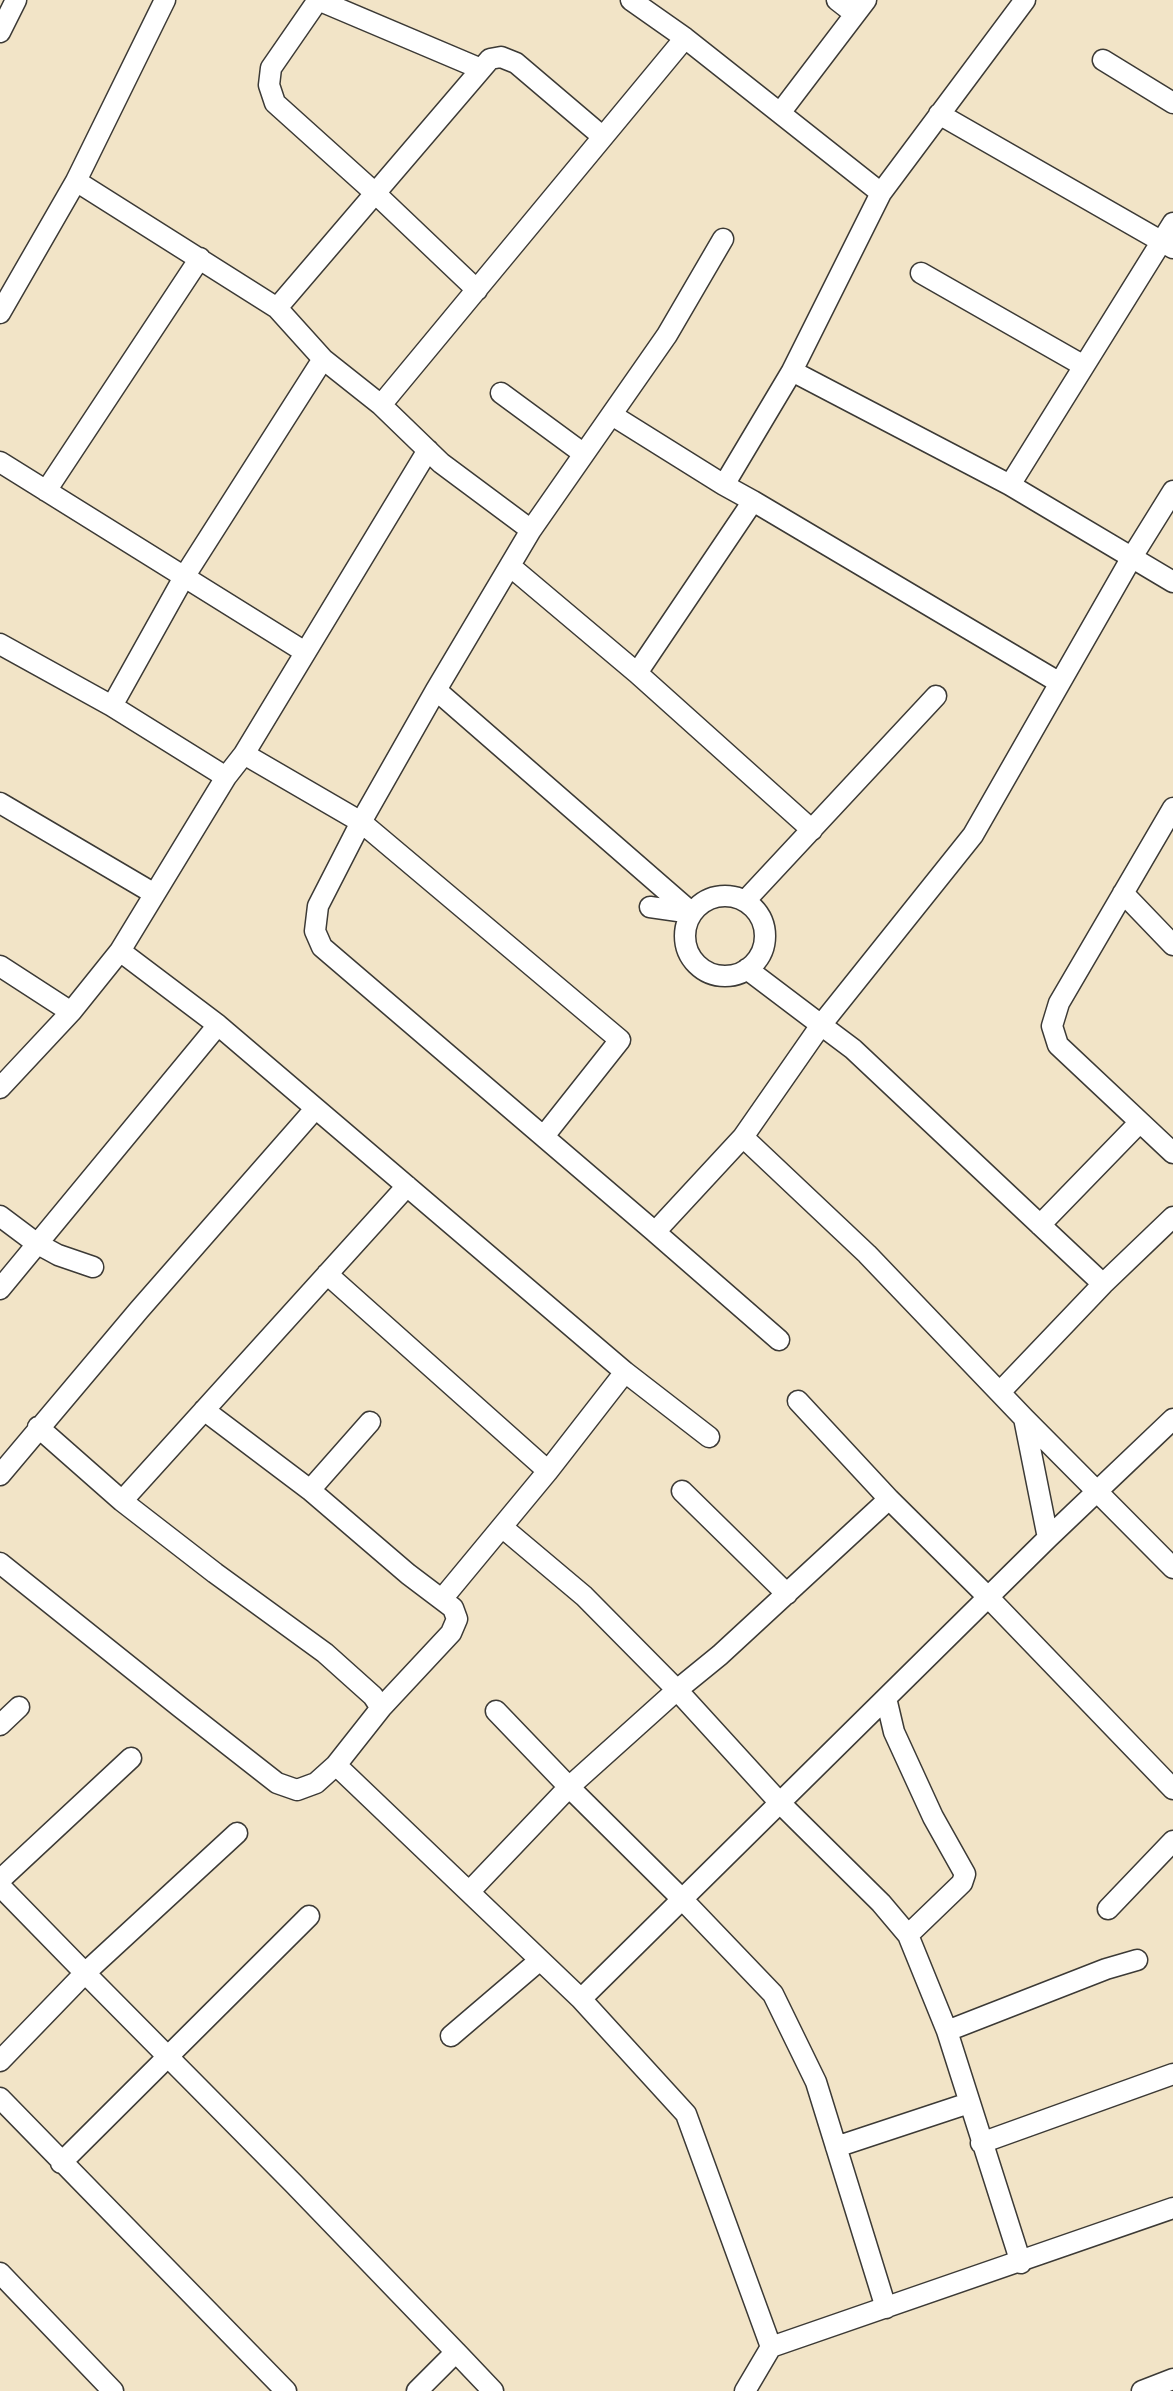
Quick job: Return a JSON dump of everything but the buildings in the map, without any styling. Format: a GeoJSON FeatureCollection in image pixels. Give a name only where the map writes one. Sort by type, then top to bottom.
{"type":"FeatureCollection","features":[{"type":"Feature","properties":{"kind":"street"},"geometry":{"type":"LineString","coordinates":[[0,32],[16,0]]}},
{"type":"Feature","properties":{"kind":"street"},"geometry":{"type":"LineString","coordinates":[[0,313],[76,181],[165,0]]}},
{"type":"Feature","properties":{"kind":"street"},"geometry":{"type":"LineString","coordinates":[[477,290],[275,103],[269,85],[271,68],[318,0],[481,69]]}},
{"type":"Feature","properties":{"kind":"street"},"geometry":{"type":"LineString","coordinates":[[631,0],[685,38],[881,193]]}},
{"type":"Feature","properties":{"kind":"street"},"geometry":{"type":"LineString","coordinates":[[780,113],[860,7],[837,0]]}},
{"type":"Feature","properties":{"kind":"street"},"geometry":{"type":"LineString","coordinates":[[724,485],[792,371],[881,193],[1025,0]]}},
{"type":"Feature","properties":{"kind":"street"},"geometry":{"type":"LineString","coordinates":[[381,405],[685,38]]}},
{"type":"Feature","properties":{"kind":"street"},"geometry":{"type":"LineString","coordinates":[[277,308],[490,59],[501,57],[516,63],[603,137]]}},
{"type":"Feature","properties":{"kind":"street"},"geometry":{"type":"LineString","coordinates":[[1103,60],[1173,103]]}},
{"type":"Feature","properties":{"kind":"street"},"geometry":{"type":"LineString","coordinates":[[939,114],[1167,245]]}},
{"type":"Feature","properties":{"kind":"street"},"geometry":{"type":"LineString","coordinates":[[76,181],[277,308],[323,359],[381,405],[441,463],[531,530]]}},
{"type":"Feature","properties":{"kind":"street"},"geometry":{"type":"LineString","coordinates":[[1010,485],[1084,366],[1167,245],[1173,223]]}},
{"type":"Feature","properties":{"kind":"street"},"geometry":{"type":"LineString","coordinates":[[723,239],[667,335],[531,530],[436,690],[361,822],[318,906],[315,931],[322,947],[779,1340]]}},
{"type":"Feature","properties":{"kind":"street"},"geometry":{"type":"LineString","coordinates":[[46,491],[200,258]]}},
{"type":"Feature","properties":{"kind":"street"},"geometry":{"type":"LineString","coordinates":[[921,273],[1084,366]]}},
{"type":"Feature","properties":{"kind":"street"},"geometry":{"type":"LineString","coordinates":[[112,706],[184,577],[323,359]]}},
{"type":"Feature","properties":{"kind":"street"},"geometry":{"type":"LineString","coordinates":[[792,371],[1010,485],[1173,582]]}},
{"type":"Feature","properties":{"kind":"street"},"geometry":{"type":"LineString","coordinates":[[501,393],[584,454]]}},
{"type":"Feature","properties":{"kind":"street"},"geometry":{"type":"LineString","coordinates":[[612,415],[724,485],[1060,683]]}},
{"type":"Feature","properties":{"kind":"street"},"geometry":{"type":"LineString","coordinates":[[0,1088],[71,1012],[120,951],[226,777],[244,754],[428,450]]}},
{"type":"Feature","properties":{"kind":"street"},"geometry":{"type":"LineString","coordinates":[[0,462],[305,652]]}},
{"type":"Feature","properties":{"kind":"street"},"geometry":{"type":"LineString","coordinates":[[655,1232],[743,1137],[821,1025],[973,835],[1173,491]]}},
{"type":"Feature","properties":{"kind":"street"},"geometry":{"type":"LineString","coordinates":[[637,673],[753,501]]}},
{"type":"Feature","properties":{"kind":"street"},"geometry":{"type":"LineString","coordinates":[[510,566],[637,673],[812,830]]}},
{"type":"Feature","properties":{"kind":"street"},"geometry":{"type":"LineString","coordinates":[[0,644],[112,706],[226,777]]}},
{"type":"Feature","properties":{"kind":"street"},"geometry":{"type":"LineString","coordinates":[[436,690],[692,913]]}},
{"type":"Feature","properties":{"kind":"street"},"geometry":{"type":"LineString","coordinates":[[745,901],[936,696]]}},
{"type":"Feature","properties":{"kind":"street"},"geometry":{"type":"LineString","coordinates":[[244,754],[361,822],[620,1040],[544,1136]]}},
{"type":"Feature","properties":{"kind":"street"},"geometry":{"type":"LineString","coordinates":[[0,803],[153,893]]}},
{"type":"Feature","properties":{"kind":"street"},"geometry":{"type":"LineString","coordinates":[[1173,808],[1059,1003],[1052,1026],[1058,1045],[1173,1153]]}},
{"type":"Feature","properties":{"kind":"street"},"geometry":{"type":"LineString","coordinates":[[1123,893],[1173,945]]}},
{"type":"Feature","properties":{"kind":"street"},"geometry":{"type":"LineString","coordinates":[[722,895],[745,901],[755,908],[761,918],[765,940],[756,961],[747,969],[728,976],[707,972],[698,966],[686,947],[687,923],[692,913],[700,904],[722,895]]}},
{"type":"Feature","properties":{"kind":"street"},"geometry":{"type":"LineString","coordinates":[[650,907],[692,913]]}},
{"type":"Feature","properties":{"kind":"street"},"geometry":{"type":"LineString","coordinates":[[120,951],[218,1025],[625,1372],[709,1437]]}},
{"type":"Feature","properties":{"kind":"street"},"geometry":{"type":"LineString","coordinates":[[0,966],[71,1012]]}},
{"type":"Feature","properties":{"kind":"street"},"geometry":{"type":"LineString","coordinates":[[747,969],[853,1049],[1103,1284]]}},
{"type":"Feature","properties":{"kind":"street"},"geometry":{"type":"LineString","coordinates":[[0,1289],[218,1025]]}},
{"type":"Feature","properties":{"kind":"street"},"geometry":{"type":"LineString","coordinates":[[0,1475],[38,1427],[315,1109]]}},
{"type":"Feature","properties":{"kind":"street"},"geometry":{"type":"LineString","coordinates":[[1040,1225],[1140,1122]]}},
{"type":"Feature","properties":{"kind":"street"},"geometry":{"type":"LineString","coordinates":[[743,1137],[867,1254],[1173,1568]]}},
{"type":"Feature","properties":{"kind":"street"},"geometry":{"type":"LineString","coordinates":[[122,1501],[407,1186]]}},
{"type":"Feature","properties":{"kind":"street"},"geometry":{"type":"LineString","coordinates":[[0,1216],[36,1243],[58,1255],[93,1267]]}},
{"type":"Feature","properties":{"kind":"street"},"geometry":{"type":"LineString","coordinates":[[1000,1392],[1103,1284],[1173,1217]]}},
{"type":"Feature","properties":{"kind":"street"},"geometry":{"type":"LineString","coordinates":[[327,1274],[548,1471]]}},
{"type":"Feature","properties":{"kind":"street"},"geometry":{"type":"LineString","coordinates":[[442,1599],[625,1372]]}},
{"type":"Feature","properties":{"kind":"street"},"geometry":{"type":"LineString","coordinates":[[798,1401],[889,1499],[1173,1789]]}},
{"type":"Feature","properties":{"kind":"street"},"geometry":{"type":"LineString","coordinates":[[0,1563],[277,1783],[297,1790],[316,1783],[336,1765],[381,1708],[451,1633],[457,1619],[453,1608],[408,1574],[310,1490],[204,1410]]}},
{"type":"Feature","properties":{"kind":"street"},"geometry":{"type":"LineString","coordinates":[[1024,1418],[1048,1538]]}},
{"type":"Feature","properties":{"kind":"street"},"geometry":{"type":"LineString","coordinates":[[581,1999],[1048,1538],[1173,1419]]}},
{"type":"Feature","properties":{"kind":"street"},"geometry":{"type":"LineString","coordinates":[[310,1490],[370,1422]]}},
{"type":"Feature","properties":{"kind":"street"},"geometry":{"type":"LineString","coordinates":[[38,1427],[122,1501],[325,1653],[373,1696],[381,1708]]}},
{"type":"Feature","properties":{"kind":"street"},"geometry":{"type":"LineString","coordinates":[[682,1491],[787,1594]]}},
{"type":"Feature","properties":{"kind":"street"},"geometry":{"type":"LineString","coordinates":[[469,1892],[569,1787],[720,1655],[889,1499]]}},
{"type":"Feature","properties":{"kind":"street"},"geometry":{"type":"LineString","coordinates":[[502,1527],[584,1596],[677,1690],[780,1803],[881,1903],[908,1935],[947,2031],[1021,2263]]}},
{"type":"Feature","properties":{"kind":"street"},"geometry":{"type":"LineString","coordinates":[[886,1698],[894,1732],[933,1817],[965,1874],[962,1883],[908,1935]]}},
{"type":"Feature","properties":{"kind":"street"},"geometry":{"type":"LineString","coordinates":[[0,1725],[19,1707]]}},
{"type":"Feature","properties":{"kind":"street"},"geometry":{"type":"LineString","coordinates":[[496,1711],[773,1994],[816,2082],[886,2308]]}},
{"type":"Feature","properties":{"kind":"street"},"geometry":{"type":"LineString","coordinates":[[131,1758],[0,1883],[493,2391]]}},
{"type":"Feature","properties":{"kind":"street"},"geometry":{"type":"LineString","coordinates":[[336,1765],[581,1999],[686,2114],[771,2347]]}},
{"type":"Feature","properties":{"kind":"street"},"geometry":{"type":"LineString","coordinates":[[0,2061],[85,1973],[237,1833]]}},
{"type":"Feature","properties":{"kind":"street"},"geometry":{"type":"LineString","coordinates":[[1108,1909],[1173,1841]]}},
{"type":"Feature","properties":{"kind":"street"},"geometry":{"type":"LineString","coordinates":[[61,2163],[309,1916]]}},
{"type":"Feature","properties":{"kind":"street"},"geometry":{"type":"LineString","coordinates":[[451,2036],[540,1960]]}},
{"type":"Feature","properties":{"kind":"street"},"geometry":{"type":"LineString","coordinates":[[947,2031],[1106,1969],[1137,1960]]}},
{"type":"Feature","properties":{"kind":"street"},"geometry":{"type":"LineString","coordinates":[[981,2143],[1173,2074]]}},
{"type":"Feature","properties":{"kind":"street"},"geometry":{"type":"LineString","coordinates":[[0,2098],[286,2391]]}},
{"type":"Feature","properties":{"kind":"street"},"geometry":{"type":"LineString","coordinates":[[836,2147],[969,2103]]}},
{"type":"Feature","properties":{"kind":"street"},"geometry":{"type":"LineString","coordinates":[[745,2391],[771,2347],[1173,2208]]}},
{"type":"Feature","properties":{"kind":"street"},"geometry":{"type":"LineString","coordinates":[[0,2273],[113,2391]]}},
{"type":"Feature","properties":{"kind":"street"},"geometry":{"type":"LineString","coordinates":[[417,2391],[456,2352]]}},
{"type":"Feature","properties":{"kind":"street"},"geometry":{"type":"LineString","coordinates":[[1142,2391],[1173,2379]]}}]}
